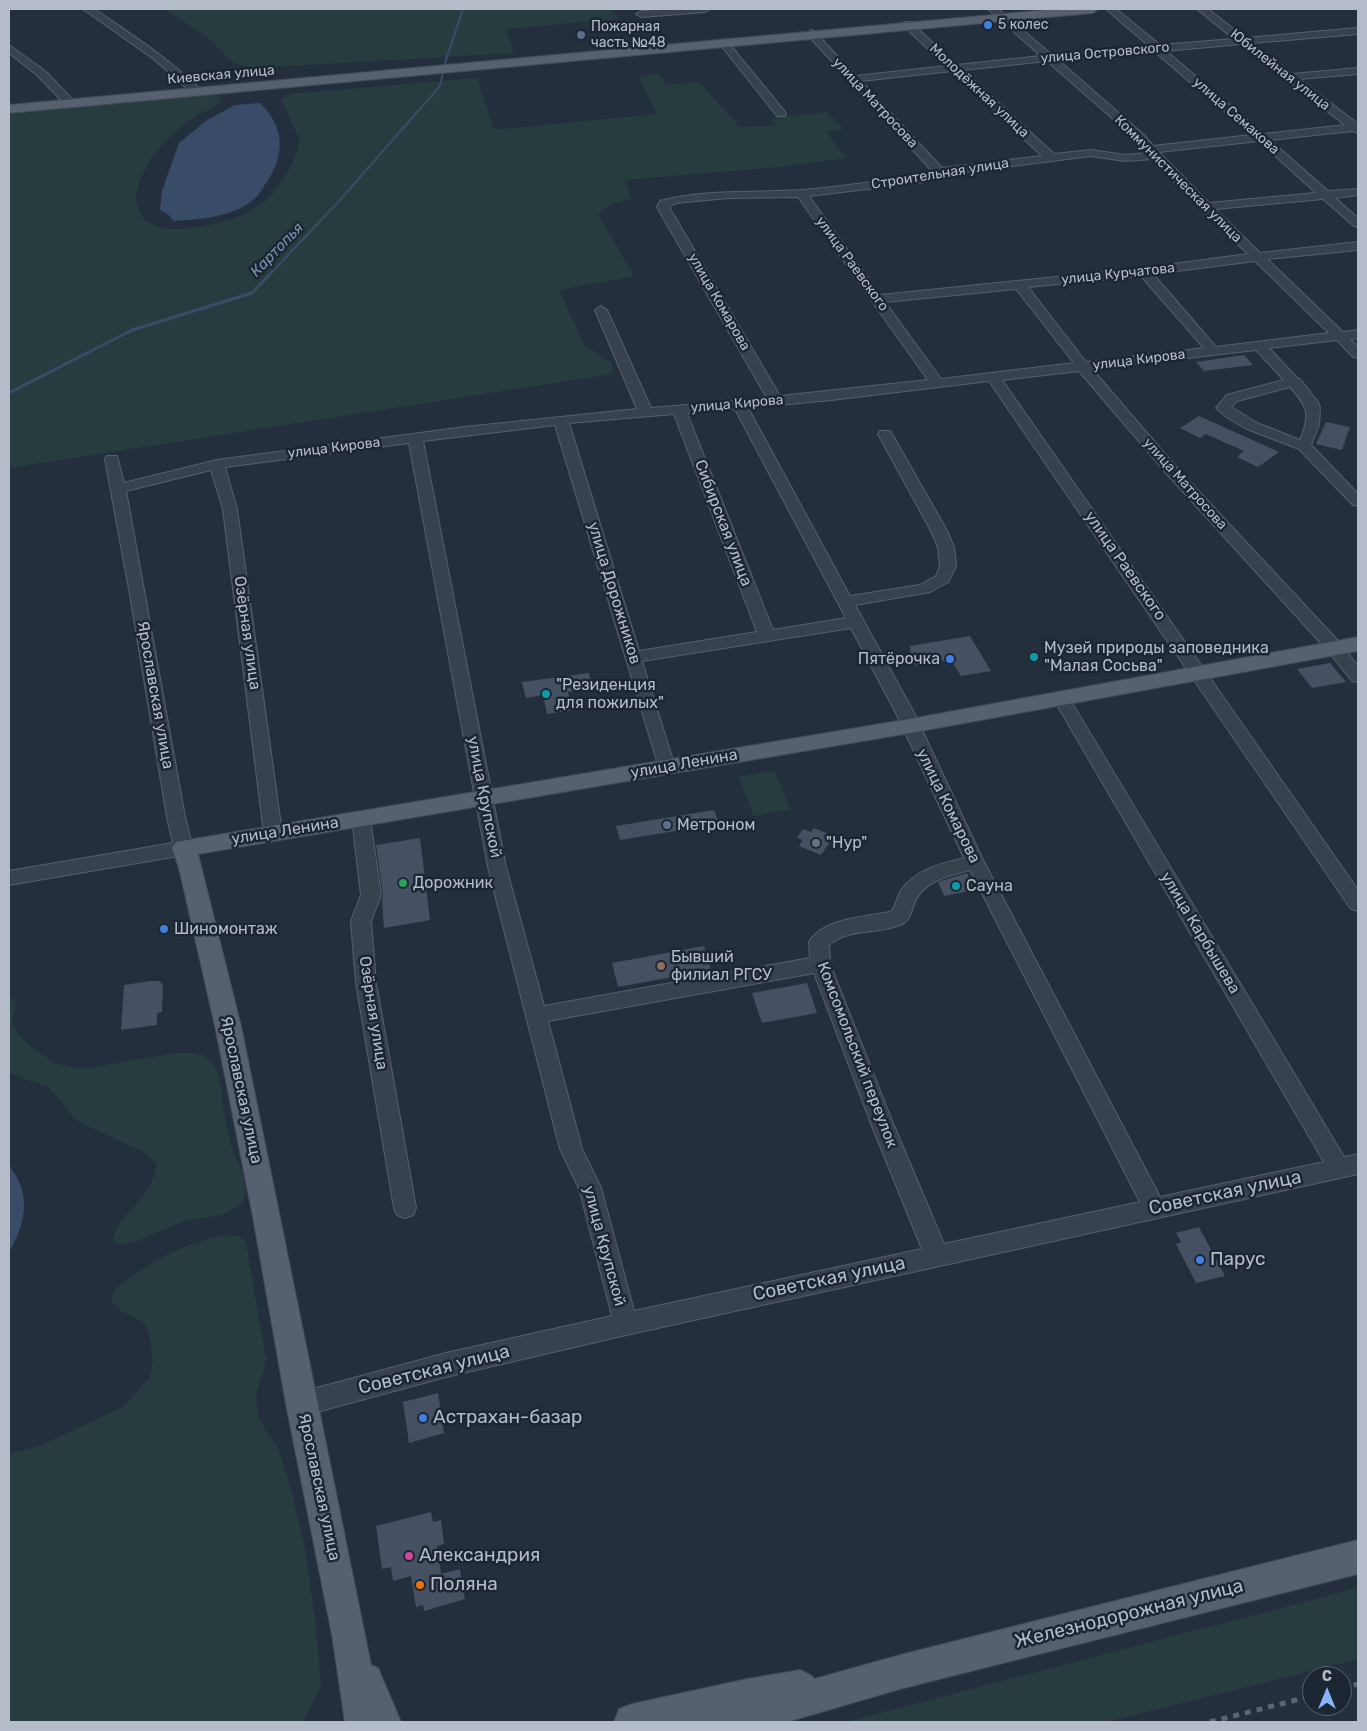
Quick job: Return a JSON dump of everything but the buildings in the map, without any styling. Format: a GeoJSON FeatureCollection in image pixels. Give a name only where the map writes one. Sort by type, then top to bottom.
{"type":"FeatureCollection","features":[{"type":"Feature","properties":{"kind":"main road"},"geometry":{"type":"LineString","coordinates":[[723,42],[907,24],[998,12],[1093,9]]}},
{"type":"Feature","properties":{"kind":"main road","name":"Киевская улица"},"geometry":{"type":"LineString","coordinates":[[9,109],[723,42]]}},
{"type":"Feature","properties":{"kind":"main road","name":"улица Ленина"},"geometry":{"type":"LineString","coordinates":[[184,848],[910,726],[1358,644]]}},
{"type":"Feature","properties":{"kind":"main road","name":"Ярославская улица"},"geometry":{"type":"LineString","coordinates":[[184,848],[191,868],[228,1026],[267,1216],[302,1404],[350,1641],[363,1722]]}},
{"type":"Feature","properties":{"kind":"main road","name":"Железнодорожная улица"},"geometry":{"type":"LineString","coordinates":[[727,1722],[900,1672],[1358,1557]]}},
{"type":"Feature","properties":{"kind":"main road"},"geometry":{"type":"LineString","coordinates":[[348,1722],[350,1641]]}},
{"type":"Feature","properties":{"kind":"main road"},"geometry":{"type":"LineString","coordinates":[[350,1641],[383,1722]]}},
{"type":"Feature","properties":{"kind":"main road","name":"Железнодорожная улица"},"geometry":{"type":"LineString","coordinates":[[632,1722],[747,1697],[900,1672]]}},
{"type":"Feature","properties":{"kind":"street"},"geometry":{"type":"LineString","coordinates":[[88,9],[168,64],[189,82],[197,92]]}},
{"type":"Feature","properties":{"kind":"street"},"geometry":{"type":"LineString","coordinates":[[641,14],[705,9]]}},
{"type":"Feature","properties":{"kind":"street","name":"улица Семакова"},"geometry":{"type":"LineString","coordinates":[[1111,9],[1262,138],[1358,224]]}},
{"type":"Feature","properties":{"kind":"street","name":"Юбилейная улица"},"geometry":{"type":"LineString","coordinates":[[1202,9],[1357,128]]}},
{"type":"Feature","properties":{"kind":"street","name":"Коммунистическая улица"},"geometry":{"type":"LineString","coordinates":[[998,12],[1130,127],[1154,152],[1173,176],[1255,257],[1358,354]]}},
{"type":"Feature","properties":{"kind":"street","name":"Молодёжная улица"},"geometry":{"type":"LineString","coordinates":[[907,24],[1051,158]]}},
{"type":"Feature","properties":{"kind":"street","name":"улица Островского"},"geometry":{"type":"LineString","coordinates":[[853,79],[1049,58],[1358,31]]}},
{"type":"Feature","properties":{"kind":"street","name":"улица Матросова"},"geometry":{"type":"LineString","coordinates":[[811,33],[940,172]]}},
{"type":"Feature","properties":{"kind":"street"},"geometry":{"type":"LineString","coordinates":[[723,42],[781,114]]}},
{"type":"Feature","properties":{"kind":"street"},"geometry":{"type":"LineString","coordinates":[[9,48],[40,73],[70,103]]}},
{"type":"Feature","properties":{"kind":"street"},"geometry":{"type":"LineString","coordinates":[[1290,77],[1358,71]]}},
{"type":"Feature","properties":{"kind":"street","name":"Строительная улица"},"geometry":{"type":"LineString","coordinates":[[664,203],[728,195],[801,193],[926,179],[940,172],[1094,153],[1125,158],[1154,152],[1262,138],[1357,128]]}},
{"type":"Feature","properties":{"kind":"street"},"geometry":{"type":"LineString","coordinates":[[1205,207],[1358,192]]}},
{"type":"Feature","properties":{"kind":"street","name":"улица Раевского"},"geometry":{"type":"LineString","coordinates":[[801,193],[938,383]]}},
{"type":"Feature","properties":{"kind":"street","name":"улица Комарова"},"geometry":{"type":"LineString","coordinates":[[664,203],[663,207],[776,401]]}},
{"type":"Feature","properties":{"kind":"street","name":"улица Курчатова"},"geometry":{"type":"LineString","coordinates":[[877,299],[1144,272],[1255,257],[1358,246]]}},
{"type":"Feature","properties":{"kind":"street"},"geometry":{"type":"LineString","coordinates":[[1144,272],[1214,352]]}},
{"type":"Feature","properties":{"kind":"street","name":"улица Матросова"},"geometry":{"type":"LineString","coordinates":[[1020,285],[1082,367],[1154,451],[1335,648],[1358,677]]}},
{"type":"Feature","properties":{"kind":"street"},"geometry":{"type":"LineString","coordinates":[[601,310],[646,412]]}},
{"type":"Feature","properties":{"kind":"street","name":"улица Кирова"},"geometry":{"type":"LineString","coordinates":[[118,489],[218,464],[415,438],[561,420],[776,401],[1358,334]]}},
{"type":"Feature","properties":{"kind":"street"},"geometry":{"type":"LineString","coordinates":[[1260,346],[1296,382],[1311,402],[1314,410],[1313,424],[1304,446]]}},
{"type":"Feature","properties":{"kind":"street","name":"улица Раевского"},"geometry":{"type":"LineString","coordinates":[[993,377],[1358,904]]}},
{"type":"Feature","properties":{"kind":"street"},"geometry":{"type":"LineString","coordinates":[[1296,382],[1269,387],[1232,398],[1223,408],[1239,420],[1268,434],[1304,446],[1358,502]]}},
{"type":"Feature","properties":{"kind":"street","name":"улица Комарова"},"geometry":{"type":"LineString","coordinates":[[739,404],[846,602],[910,726],[975,862],[1155,1209]]}},
{"type":"Feature","properties":{"kind":"street","name":"Сибирская улица"},"geometry":{"type":"LineString","coordinates":[[679,410],[767,636]]}},
{"type":"Feature","properties":{"kind":"street","name":"улица Дорожников"},"geometry":{"type":"LineString","coordinates":[[561,420],[666,767]]}},
{"type":"Feature","properties":{"kind":"street"},"geometry":{"type":"LineString","coordinates":[[846,602],[924,589],[942,579],[948,566],[946,547],[884,434]]}},
{"type":"Feature","properties":{"kind":"street","name":"улица Крупской"},"geometry":{"type":"LineString","coordinates":[[415,438],[484,798],[509,916],[537,1015],[571,1149],[590,1188],[626,1324]]}},
{"type":"Feature","properties":{"kind":"street","name":"Ярославская улица"},"geometry":{"type":"LineString","coordinates":[[112,459],[176,817],[184,848]]}},
{"type":"Feature","properties":{"kind":"street","name":"Озёрная улица"},"geometry":{"type":"LineString","coordinates":[[218,464],[230,509],[273,833]]}},
{"type":"Feature","properties":{"kind":"street"},"geometry":{"type":"LineString","coordinates":[[634,657],[856,622]]}},
{"type":"Feature","properties":{"kind":"street","name":"улица Карбышева"},"geometry":{"type":"LineString","coordinates":[[1061,698],[1349,1166]]}},
{"type":"Feature","properties":{"kind":"street","name":"Озёрная улица"},"geometry":{"type":"LineString","coordinates":[[360,819],[371,895],[361,921],[362,950],[405,1208]]}},
{"type":"Feature","properties":{"kind":"street","name":"улица Ленина"},"geometry":{"type":"LineString","coordinates":[[9,878],[184,848]]}},
{"type":"Feature","properties":{"kind":"street","name":"Комсомольский переулок"},"geometry":{"type":"LineString","coordinates":[[937,1256],[881,1121],[820,964],[819,942],[824,936],[834,931],[894,919],[904,912],[908,896],[923,880],[931,875],[975,862]]}},
{"type":"Feature","properties":{"kind":"street"},"geometry":{"type":"LineString","coordinates":[[537,1015],[820,964]]}},
{"type":"Feature","properties":{"kind":"street","name":"Советская улица"},"geometry":{"type":"LineString","coordinates":[[302,1404],[437,1367],[626,1324],[1349,1166]]}},
{"type":"Feature","properties":{"kind":"green space"},"geometry":{"type":"Polygon","coordinates":[[[165,9],[611,9],[618,19],[506,29],[514,53],[253,68],[233,63],[210,39],[165,9]]]}},
{"type":"Feature","properties":{"kind":"green space"},"geometry":{"type":"Polygon","coordinates":[[[659,74],[667,85],[699,82],[740,127],[777,126],[770,118],[827,112],[843,129],[826,132],[846,158],[779,167],[625,180],[631,199],[612,203],[598,214],[634,276],[559,290],[585,346],[612,363],[612,374],[9,468],[9,113],[216,94],[221,98],[216,105],[184,125],[156,152],[138,186],[136,200],[144,220],[166,229],[179,229],[203,226],[239,217],[266,200],[277,189],[286,175],[300,141],[281,99],[289,94],[477,78],[494,130],[657,114],[638,76],[659,74]]]}},
{"type":"Feature","properties":{"kind":"green space"},"geometry":{"type":"Polygon","coordinates":[[[774,770],[791,809],[754,816],[738,777],[774,770]]]}},
{"type":"Feature","properties":{"kind":"green space"},"geometry":{"type":"Polygon","coordinates":[[[9,996],[16,1002],[12,1022],[17,1032],[31,1047],[56,1064],[83,1069],[175,1053],[197,1054],[208,1059],[217,1071],[231,1144],[244,1177],[243,1203],[222,1215],[187,1220],[137,1241],[119,1245],[113,1239],[117,1229],[122,1220],[149,1188],[154,1177],[156,1163],[145,1153],[76,1120],[48,1087],[9,1073],[9,996]]]}},
{"type":"Feature","properties":{"kind":"green space"},"geometry":{"type":"Polygon","coordinates":[[[229,1235],[239,1236],[246,1242],[266,1360],[256,1396],[259,1420],[278,1448],[305,1547],[316,1628],[321,1687],[303,1722],[9,1722],[9,1454],[42,1445],[123,1407],[149,1378],[153,1363],[146,1324],[123,1312],[112,1303],[113,1292],[137,1272],[167,1255],[199,1242],[229,1235]]]}},
{"type":"Feature","properties":{"kind":"green space"},"geometry":{"type":"Polygon","coordinates":[[[1358,1588],[1358,1659],[1330,1666],[1302,1666],[1302,1673],[1105,1722],[845,1722],[1358,1588]]]}},
{"type":"Feature","properties":{"kind":"water"},"geometry":{"type":"Polygon","coordinates":[[[260,103],[274,122],[280,141],[273,172],[259,194],[235,211],[204,218],[173,221],[169,215],[160,210],[162,191],[179,143],[207,120],[235,105],[260,103]]]}},
{"type":"Feature","properties":{"kind":"water"},"geometry":{"type":"Polygon","coordinates":[[[9,1165],[21,1187],[24,1209],[23,1219],[9,1253],[9,1165]]]}},
{"type":"Feature","properties":{"kind":"waterway","name":"Картопья"},"geometry":{"type":"LineString","coordinates":[[271,273],[340,200],[440,86],[445,63],[463,9]]}},
{"type":"Feature","properties":{"kind":"waterway","name":"Картопья"},"geometry":{"type":"LineString","coordinates":[[9,393],[132,330],[252,293],[272,272]]}},
{"type":"Feature","properties":{"kind":"railway"},"geometry":{"type":"LineString","coordinates":[[1352,1686],[1358,1684]]}},
{"type":"Feature","properties":{"kind":"railway"},"geometry":{"type":"LineString","coordinates":[[1210,1722],[1302,1699]]}},
{"type":"Feature","properties":{"kind":"place","name":"5 колес"},"geometry":{"type":"Point","coordinates":[988,25]}},
{"type":"Feature","properties":{"kind":"place","name":"Пожарная часть №48"},"geometry":{"type":"Point","coordinates":[581,35]}},
{"type":"Feature","properties":{"kind":"place","name":"Музей природы заповедника \"Малая Сосьва\""},"geometry":{"type":"Point","coordinates":[1034,657]}},
{"type":"Feature","properties":{"kind":"place","name":"Пятёрочка"},"geometry":{"type":"Point","coordinates":[950,659]}},
{"type":"Feature","properties":{"kind":"place","name":"\"Резиденция для пожилых\""},"geometry":{"type":"Point","coordinates":[546,694]}},
{"type":"Feature","properties":{"kind":"place","name":"Метроном"},"geometry":{"type":"Point","coordinates":[667,825]}},
{"type":"Feature","properties":{"kind":"place","name":"\"Нур\""},"geometry":{"type":"Point","coordinates":[816,843]}},
{"type":"Feature","properties":{"kind":"place","name":"Дорожник"},"geometry":{"type":"Point","coordinates":[403,883]}},
{"type":"Feature","properties":{"kind":"place","name":"Сауна"},"geometry":{"type":"Point","coordinates":[956,886]}},
{"type":"Feature","properties":{"kind":"place","name":"Шиномонтаж"},"geometry":{"type":"Point","coordinates":[164,929]}},
{"type":"Feature","properties":{"kind":"place","name":"Бывший филиал РГСУ"},"geometry":{"type":"Point","coordinates":[661,966]}},
{"type":"Feature","properties":{"kind":"place","name":"Парус"},"geometry":{"type":"Point","coordinates":[1200,1260]}},
{"type":"Feature","properties":{"kind":"place","name":"Астрахан-базар"},"geometry":{"type":"Point","coordinates":[423,1418]}},
{"type":"Feature","properties":{"kind":"place","name":"Александрия"},"geometry":{"type":"Point","coordinates":[409,1556]}},
{"type":"Feature","properties":{"kind":"place","name":"Поляна"},"geometry":{"type":"Point","coordinates":[420,1585]}}]}
